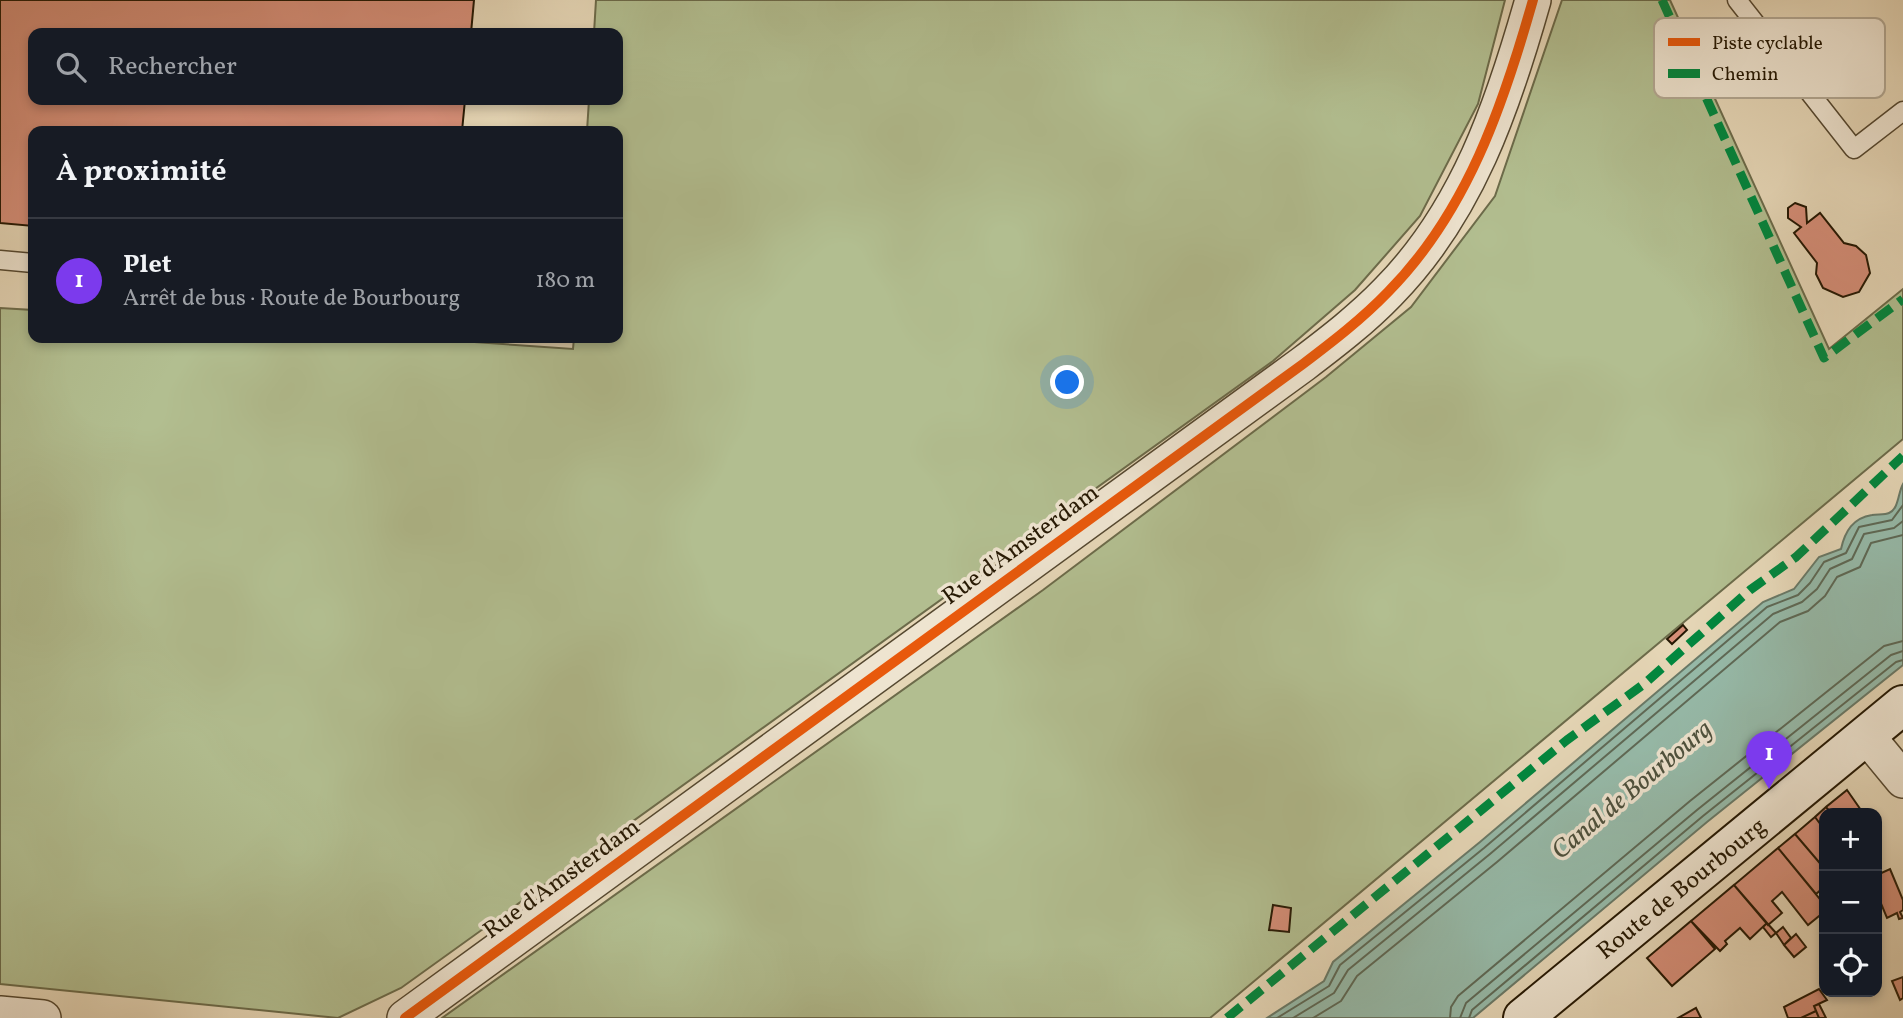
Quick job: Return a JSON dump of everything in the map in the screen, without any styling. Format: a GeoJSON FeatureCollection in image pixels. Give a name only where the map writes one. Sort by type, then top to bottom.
{"type":"FeatureCollection","features":[{"type":"Feature","properties":{"kind":"main road","name":"Route de Bourbourg"},"geometry":{"type":"LineString","coordinates":[[1523,1018],[1903,705]]}},
{"type":"Feature","properties":{"kind":"street","name":"Rue d'Amsterdam"},"geometry":{"type":"LineString","coordinates":[[404,1018],[1291,372],[1371,309],[1421,253],[1474,170],[1506,93],[1533,0]]}},
{"type":"Feature","properties":{"kind":"street"},"geometry":{"type":"LineString","coordinates":[[1866,734],[1903,780]]}},
{"type":"Feature","properties":{"kind":"street"},"geometry":{"type":"LineString","coordinates":[[0,1014],[43,1018]]}},
{"type":"Feature","properties":{"kind":"lane"},"geometry":{"type":"LineString","coordinates":[[1737,0],[1751,18]]}},
{"type":"Feature","properties":{"kind":"lane"},"geometry":{"type":"LineString","coordinates":[[1814,98],[1854,149],[1903,111]]}},
{"type":"Feature","properties":{"kind":"lane"},"geometry":{"type":"LineString","coordinates":[[0,260],[28,263]]}},
{"type":"Feature","properties":{"kind":"shaded area"},"geometry":{"type":"Polygon","coordinates":[[[596,0],[1505,0],[1478,104],[1420,216],[1355,290],[1273,361],[401,988],[338,1018],[0,984],[0,308],[28,310],[28,343],[488,343],[573,349],[574,343],[623,343],[623,126],[587,126],[589,105],[623,105],[623,28],[594,28],[596,0]]]}},
{"type":"Feature","properties":{"kind":"shaded area"},"geometry":{"type":"Polygon","coordinates":[[[1562,0],[1670,0],[1678,18],[1654,18],[1654,98],[1715,98],[1829,349],[1903,289],[1903,439],[1210,1018],[442,1018],[1043,590],[1326,377],[1411,307],[1495,196],[1562,0]]]}},
{"type":"Feature","properties":{"kind":"water","name":"Canal de Bourbourg"},"geometry":{"type":"Polygon","coordinates":[[[1903,484],[1903,665],[1707,822],[1473,1018],[1267,1018],[1324,981],[1333,962],[1480,842],[1763,602],[1794,589],[1819,557],[1841,549],[1855,522],[1892,511],[1903,484]]]}},
{"type":"Feature","properties":{"kind":"building"},"geometry":{"type":"Polygon","coordinates":[[[0,0],[474,0],[471,28],[28,28],[28,105],[465,105],[462,126],[28,126],[28,226],[0,223],[0,0]]]}},
{"type":"Feature","properties":{"kind":"building"},"geometry":{"type":"Polygon","coordinates":[[[1795,203],[1806,207],[1807,223],[1820,213],[1844,243],[1856,246],[1866,255],[1870,273],[1859,292],[1843,297],[1823,288],[1816,274],[1817,263],[1794,233],[1801,227],[1788,218],[1788,208],[1795,203]]]}},
{"type":"Feature","properties":{"kind":"building"},"geometry":{"type":"Polygon","coordinates":[[[1683,625],[1687,630],[1672,644],[1667,639],[1683,625]]]}},
{"type":"Feature","properties":{"kind":"building"},"geometry":{"type":"Polygon","coordinates":[[[1847,790],[1860,808],[1827,808],[1847,790]]]}},
{"type":"Feature","properties":{"kind":"building"},"geometry":{"type":"Polygon","coordinates":[[[1815,817],[1819,822],[1819,862],[1795,834],[1815,817]]]}},
{"type":"Feature","properties":{"kind":"building"},"geometry":{"type":"Polygon","coordinates":[[[1795,834],[1819,862],[1819,891],[1816,894],[1778,848],[1795,834]]]}},
{"type":"Feature","properties":{"kind":"building"},"geometry":{"type":"Polygon","coordinates":[[[1778,848],[1819,898],[1819,916],[1808,925],[1782,892],[1772,901],[1782,913],[1768,925],[1734,885],[1778,848]]]}},
{"type":"Feature","properties":{"kind":"building"},"geometry":{"type":"Polygon","coordinates":[[[1890,869],[1903,900],[1903,910],[1900,912],[1903,918],[1899,919],[1897,913],[1887,918],[1882,906],[1882,873],[1890,869]]]}},
{"type":"Feature","properties":{"kind":"building"},"geometry":{"type":"Polygon","coordinates":[[[1734,885],[1767,923],[1750,939],[1740,928],[1725,941],[1727,944],[1720,951],[1691,921],[1734,885]]]}},
{"type":"Feature","properties":{"kind":"building"},"geometry":{"type":"Polygon","coordinates":[[[1273,905],[1291,908],[1289,932],[1269,930],[1273,905]]]}},
{"type":"Feature","properties":{"kind":"building"},"geometry":{"type":"Polygon","coordinates":[[[1691,921],[1715,949],[1672,986],[1647,958],[1691,921]]]}},
{"type":"Feature","properties":{"kind":"building"},"geometry":{"type":"Polygon","coordinates":[[[1767,923],[1776,933],[1771,937],[1763,927],[1767,923]]]}},
{"type":"Feature","properties":{"kind":"building"},"geometry":{"type":"Polygon","coordinates":[[[1783,927],[1791,938],[1784,945],[1776,933],[1783,927]]]}},
{"type":"Feature","properties":{"kind":"building"},"geometry":{"type":"Polygon","coordinates":[[[1796,934],[1806,947],[1794,957],[1784,945],[1796,934]]]}},
{"type":"Feature","properties":{"kind":"building"},"geometry":{"type":"Polygon","coordinates":[[[1903,977],[1903,998],[1900,1000],[1892,981],[1903,977]]]}},
{"type":"Feature","properties":{"kind":"building"},"geometry":{"type":"Polygon","coordinates":[[[1819,989],[1819,997],[1827,1000],[1814,1006],[1816,1011],[1801,1018],[1788,1018],[1784,1007],[1819,989]]]}},
{"type":"Feature","properties":{"kind":"building"},"geometry":{"type":"Polygon","coordinates":[[[1819,1004],[1826,1018],[1819,1018],[1814,1006],[1819,1004]]]}},
{"type":"Feature","properties":{"kind":"building"},"geometry":{"type":"Polygon","coordinates":[[[1696,1008],[1701,1018],[1678,1018],[1696,1008]]]}},
{"type":"Feature","properties":{"kind":"building"},"geometry":{"type":"Polygon","coordinates":[[[1816,1011],[1819,1018],[1801,1018],[1816,1011]]]}},
{"type":"Feature","properties":{"kind":"marked path"},"geometry":{"type":"LineString","coordinates":[[1662,0],[1670,18]]}},
{"type":"Feature","properties":{"kind":"marked path"},"geometry":{"type":"LineString","coordinates":[[1706,98],[1824,358],[1903,299]]}},
{"type":"Feature","properties":{"kind":"marked path"},"geometry":{"type":"LineString","coordinates":[[1227,1018],[1567,740],[1644,684],[1750,590],[1796,557],[1903,456]]}},
{"type":"Feature","properties":{"kind":"cycle path"},"geometry":{"type":"LineString","coordinates":[[405,1018],[1303,364],[1368,312],[1416,261],[1461,192],[1495,118],[1533,0]]}},
{"type":"Feature","properties":{"kind":"place","name":"Plet"},"geometry":{"type":"Point","coordinates":[1769,789]}}]}
